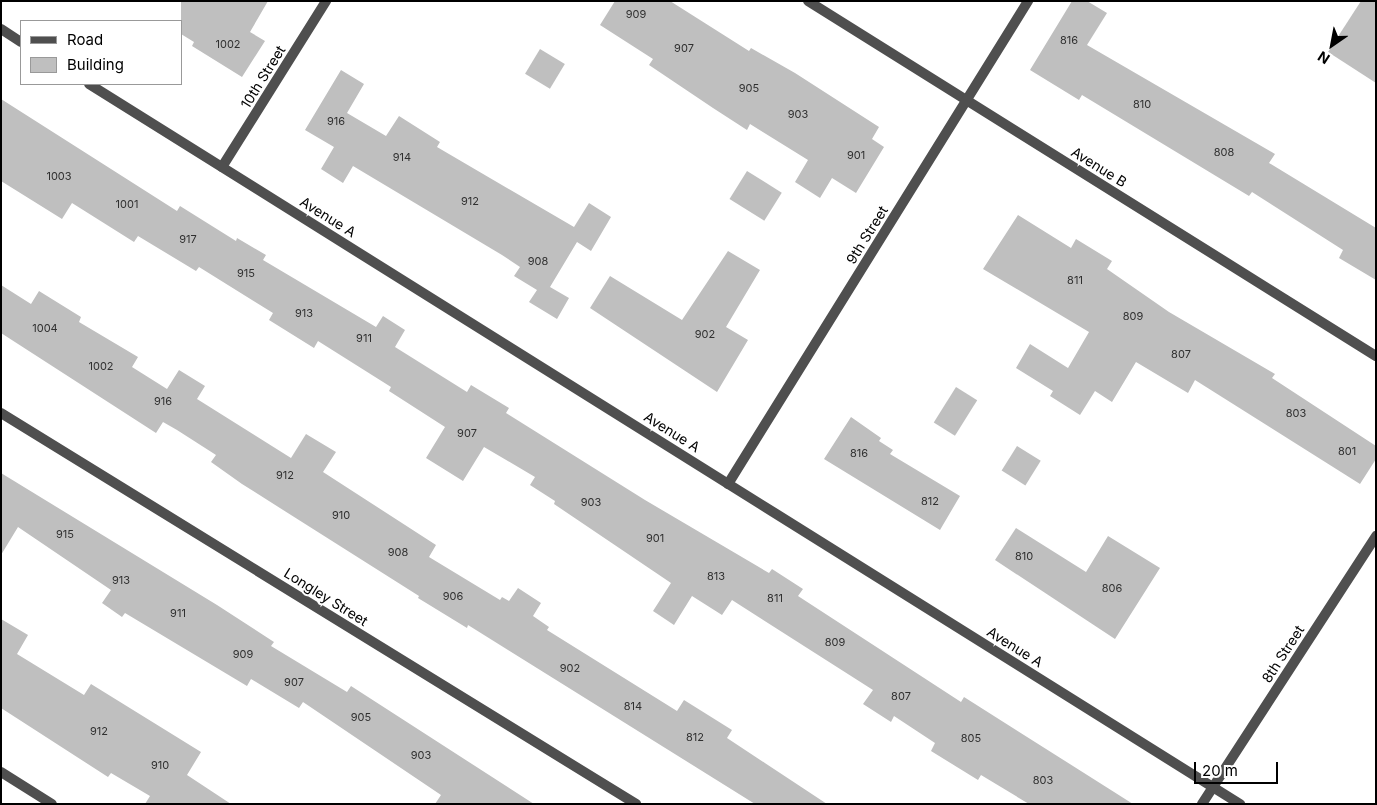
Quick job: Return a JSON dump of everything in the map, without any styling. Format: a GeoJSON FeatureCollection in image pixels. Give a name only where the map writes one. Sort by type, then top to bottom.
{"type":"FeatureCollection","features":[{"type":"Feature","properties":{"kind":"street","name":"10th Street"},"geometry":{"type":"LineString","coordinates":[[222,167],[326,1]]}},
{"type":"Feature","properties":{"kind":"street","name":"Avenue B"},"geometry":{"type":"LineString","coordinates":[[808,1],[1376,356]]}},
{"type":"Feature","properties":{"kind":"street","name":"9th Street"},"geometry":{"type":"LineString","coordinates":[[728,484],[1028,1]]}},
{"type":"Feature","properties":{"kind":"street"},"geometry":{"type":"LineString","coordinates":[[1,29],[20,41]]}},
{"type":"Feature","properties":{"kind":"street","name":"Avenue A"},"geometry":{"type":"LineString","coordinates":[[91,85],[1240,804]]}},
{"type":"Feature","properties":{"kind":"street","name":"Longley Street"},"geometry":{"type":"LineString","coordinates":[[1,413],[636,804]]}},
{"type":"Feature","properties":{"kind":"street","name":"8th Street"},"geometry":{"type":"LineString","coordinates":[[1202,804],[1376,536]]}},
{"type":"Feature","properties":{"kind":"street"},"geometry":{"type":"LineString","coordinates":[[1,772],[52,804]]}},
{"type":"Feature","properties":{"kind":"building"},"geometry":{"type":"Polygon","coordinates":[[[181,1],[268,1],[250,32],[265,41],[242,77],[192,46],[194,42],[182,35],[181,1]]]}},
{"type":"Feature","properties":{"kind":"building"},"geometry":{"type":"Polygon","coordinates":[[[615,1],[670,1],[749,51],[751,48],[795,73],[879,127],[872,139],[884,147],[856,193],[832,178],[820,198],[795,182],[808,160],[750,124],[747,130],[713,108],[649,65],[653,59],[600,25],[615,1]]]}},
{"type":"Feature","properties":{"kind":"building"},"geometry":{"type":"Polygon","coordinates":[[[1072,1],[1087,1],[1107,13],[1087,45],[1275,154],[1269,163],[1376,228],[1376,280],[1339,258],[1343,250],[1252,192],[1249,196],[1082,95],[1079,100],[1030,70],[1072,1]]]}},
{"type":"Feature","properties":{"kind":"building"},"geometry":{"type":"Polygon","coordinates":[[[1361,1],[1376,1],[1376,83],[1328,52],[1361,1]]]}},
{"type":"Feature","properties":{"kind":"building"},"geometry":{"type":"Polygon","coordinates":[[[540,49],[565,64],[550,89],[525,74],[540,49]]]}},
{"type":"Feature","properties":{"kind":"building"},"geometry":{"type":"Polygon","coordinates":[[[341,70],[364,84],[347,113],[386,136],[399,116],[440,142],[437,147],[574,227],[589,203],[611,217],[591,251],[577,242],[550,287],[569,298],[557,319],[529,302],[537,290],[514,276],[520,267],[502,255],[353,166],[343,183],[321,169],[334,147],[305,130],[341,70]]]}},
{"type":"Feature","properties":{"kind":"building"},"geometry":{"type":"Polygon","coordinates":[[[1,99],[177,211],[180,206],[236,241],[237,238],[266,255],[263,260],[376,327],[383,316],[405,330],[395,347],[467,392],[471,385],[509,408],[506,413],[645,500],[769,573],[772,569],[803,589],[798,596],[961,702],[964,697],[1133,804],[1029,804],[981,775],[978,780],[931,751],[935,743],[894,716],[891,722],[863,704],[873,690],[732,600],[722,615],[692,596],[674,625],[653,611],[671,583],[554,504],[555,501],[530,485],[535,477],[484,447],[463,481],[426,458],[445,427],[389,391],[391,387],[318,341],[314,348],[269,320],[273,313],[199,267],[196,271],[138,236],[134,242],[72,203],[62,219],[1,181],[1,99]]]}},
{"type":"Feature","properties":{"kind":"building"},"geometry":{"type":"Polygon","coordinates":[[[747,171],[782,193],[764,221],[730,199],[747,171]]]}},
{"type":"Feature","properties":{"kind":"building"},"geometry":{"type":"Polygon","coordinates":[[[1018,215],[1071,248],[1076,239],[1112,261],[1107,269],[1169,312],[1275,374],[1272,378],[1376,446],[1376,459],[1360,484],[1195,380],[1188,393],[1136,362],[1112,402],[1095,391],[1080,415],[1050,396],[1053,391],[1016,368],[1030,344],[1068,368],[1089,332],[983,269],[1018,215]]]}},
{"type":"Feature","properties":{"kind":"building"},"geometry":{"type":"Polygon","coordinates":[[[728,251],[760,270],[726,327],[748,340],[717,392],[590,308],[610,276],[682,320],[728,251]]]}},
{"type":"Feature","properties":{"kind":"building"},"geometry":{"type":"Polygon","coordinates":[[[1,285],[31,304],[39,291],[81,317],[79,322],[138,357],[132,367],[167,389],[179,370],[205,386],[197,399],[291,458],[306,434],[336,452],[323,472],[436,545],[429,557],[500,600],[502,597],[509,601],[518,588],[541,603],[533,616],[549,627],[547,630],[677,711],[684,700],[732,730],[727,738],[827,804],[755,804],[468,625],[467,628],[418,598],[419,596],[242,484],[211,462],[216,455],[177,430],[163,422],[156,433],[1,333],[1,285]]]}},
{"type":"Feature","properties":{"kind":"building"},"geometry":{"type":"Polygon","coordinates":[[[956,387],[977,400],[955,436],[934,423],[956,387]]]}},
{"type":"Feature","properties":{"kind":"building"},"geometry":{"type":"Polygon","coordinates":[[[851,417],[881,438],[879,441],[893,450],[890,454],[960,496],[940,530],[824,459],[851,417]]]}},
{"type":"Feature","properties":{"kind":"building"},"geometry":{"type":"Polygon","coordinates":[[[1017,446],[1041,461],[1025,485],[1002,471],[1017,446]]]}},
{"type":"Feature","properties":{"kind":"building"},"geometry":{"type":"Polygon","coordinates":[[[1,473],[217,605],[274,642],[271,646],[347,692],[351,686],[534,804],[435,804],[441,795],[303,702],[299,708],[251,679],[247,686],[125,613],[122,617],[102,603],[111,590],[18,527],[1,555],[1,473]]]}},
{"type":"Feature","properties":{"kind":"building"},"geometry":{"type":"Polygon","coordinates":[[[1016,528],[1086,572],[1108,536],[1160,568],[1115,639],[995,560],[1016,528]]]}},
{"type":"Feature","properties":{"kind":"building"},"geometry":{"type":"Polygon","coordinates":[[[1,619],[28,635],[17,654],[84,695],[91,684],[201,752],[187,775],[231,804],[145,804],[150,796],[111,773],[108,777],[1,708],[1,619]]]}}]}
